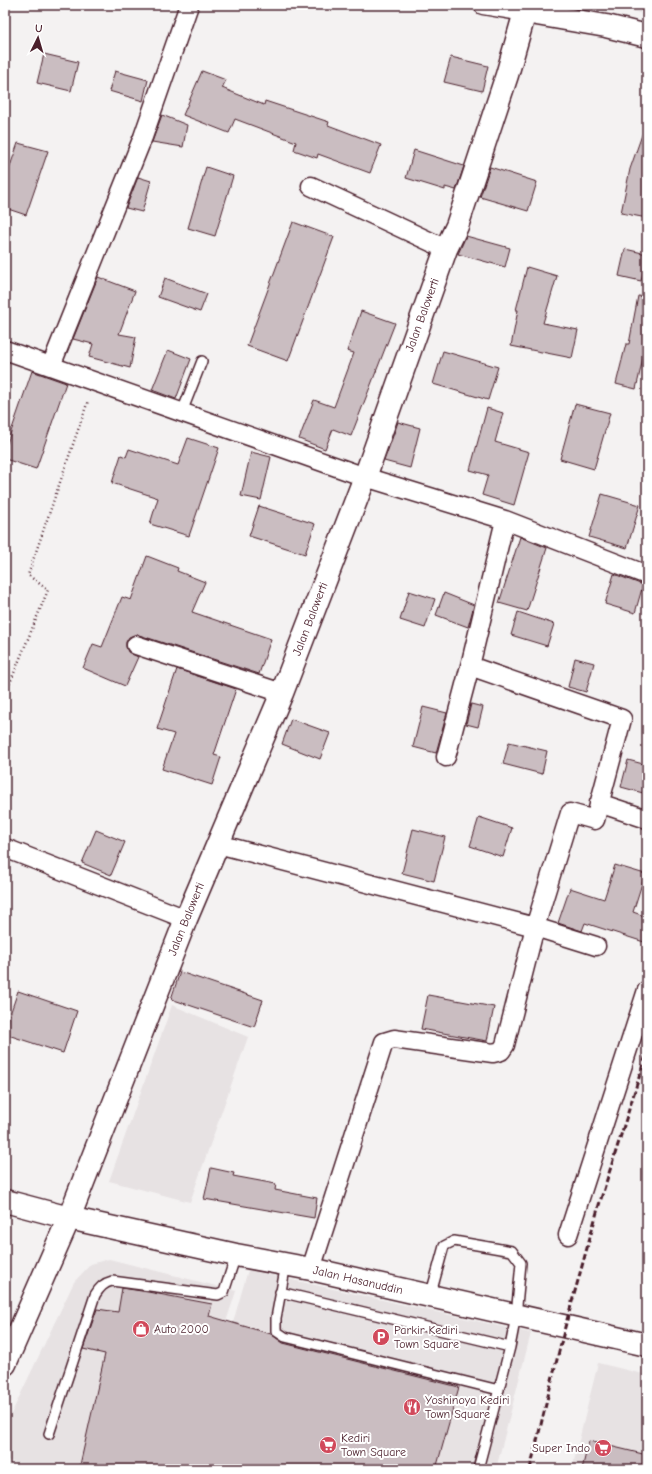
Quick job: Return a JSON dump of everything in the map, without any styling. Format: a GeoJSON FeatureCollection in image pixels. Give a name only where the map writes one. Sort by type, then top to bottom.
{"type":"FeatureCollection","features":[{"type":"Feature","properties":{"kind":"street"},"geometry":{"type":"LineString","coordinates":[[51,366],[143,136],[189,5]]}},
{"type":"Feature","properties":{"kind":"street"},"geometry":{"type":"LineString","coordinates":[[483,5],[526,8],[647,36]]}},
{"type":"Feature","properties":{"kind":"street","name":"Jalan Balowerti"},"geometry":{"type":"LineString","coordinates":[[5,1364],[69,1218],[186,919],[282,693],[364,477],[446,249],[457,226],[507,75],[526,8]]}},
{"type":"Feature","properties":{"kind":"street"},"geometry":{"type":"LineString","coordinates":[[311,186],[446,249]]}},
{"type":"Feature","properties":{"kind":"street"},"geometry":{"type":"LineString","coordinates":[[5,350],[364,477],[505,520],[647,575]]}},
{"type":"Feature","properties":{"kind":"street"},"geometry":{"type":"LineString","coordinates":[[446,757],[470,666],[505,520]]}},
{"type":"Feature","properties":{"kind":"street"},"geometry":{"type":"LineString","coordinates":[[136,645],[282,693]]}},
{"type":"Feature","properties":{"kind":"street"},"geometry":{"type":"LineString","coordinates":[[310,1269],[384,1042],[394,1039],[493,1053],[501,1051],[505,1045],[536,927],[570,813],[595,820],[622,719],[470,666]]}},
{"type":"Feature","properties":{"kind":"street"},"geometry":{"type":"LineString","coordinates":[[599,804],[647,819]]}},
{"type":"Feature","properties":{"kind":"street"},"geometry":{"type":"LineString","coordinates":[[218,844],[536,927],[596,946]]}},
{"type":"Feature","properties":{"kind":"street"},"geometry":{"type":"LineString","coordinates":[[5,848],[186,919]]}},
{"type":"Feature","properties":{"kind":"street"},"geometry":{"type":"LineString","coordinates":[[568,1234],[647,990]]}},
{"type":"Feature","properties":{"kind":"street","name":"Jalan Hasanuddin"},"geometry":{"type":"LineString","coordinates":[[5,1201],[69,1218],[236,1255],[310,1269],[430,1297],[647,1344]]}},
{"type":"Feature","properties":{"kind":"lane"},"geometry":{"type":"LineString","coordinates":[[182,412],[202,361]]}},
{"type":"Feature","properties":{"kind":"lane"},"geometry":{"type":"LineString","coordinates":[[430,1297],[444,1246],[454,1241],[512,1251],[521,1263],[516,1316],[510,1347],[500,1390],[478,1469]]}},
{"type":"Feature","properties":{"kind":"lane"},"geometry":{"type":"LineString","coordinates":[[49,1434],[95,1294],[99,1288],[105,1283],[112,1281],[218,1295],[224,1292],[236,1255]]}},
{"type":"Feature","properties":{"kind":"lane"},"geometry":{"type":"LineString","coordinates":[[286,1264],[276,1318],[276,1331],[285,1337],[500,1390]]}},
{"type":"Feature","properties":{"kind":"lane"},"geometry":{"type":"LineString","coordinates":[[280,1292],[510,1347]]}},
{"type":"Feature","properties":{"kind":"path"},"geometry":{"type":"LineString","coordinates":[[5,695],[48,590],[28,575],[95,382]]}},
{"type":"Feature","properties":{"kind":"shaded area"},"geometry":{"type":"Polygon","coordinates":[[[606,5],[647,5],[647,15],[606,5]]]}},
{"type":"Feature","properties":{"kind":"shaded area"},"geometry":{"type":"Polygon","coordinates":[[[172,1005],[248,1037],[190,1202],[109,1181],[172,1005]]]}},
{"type":"Feature","properties":{"kind":"shaded area"},"geometry":{"type":"Polygon","coordinates":[[[109,1259],[236,1291],[178,1469],[28,1469],[5,1459],[5,1427],[74,1282],[91,1264],[109,1259]]]}},
{"type":"Feature","properties":{"kind":"shaded area","name":"Kediri Town Square"},"geometry":{"type":"Polygon","coordinates":[[[248,1270],[531,1333],[496,1469],[191,1469],[248,1270]]]}},
{"type":"Feature","properties":{"kind":"shaded area"},"geometry":{"type":"Polygon","coordinates":[[[598,1363],[647,1375],[647,1469],[572,1469],[598,1363]]]}},
{"type":"Feature","properties":{"kind":"building"},"geometry":{"type":"Polygon","coordinates":[[[44,54],[78,62],[71,91],[37,83],[44,54]]]}},
{"type":"Feature","properties":{"kind":"building"},"geometry":{"type":"Polygon","coordinates":[[[451,57],[488,66],[482,91],[444,82],[451,57]]]}},
{"type":"Feature","properties":{"kind":"building"},"geometry":{"type":"Polygon","coordinates":[[[115,71],[148,80],[143,101],[109,91],[115,71]]]}},
{"type":"Feature","properties":{"kind":"building"},"geometry":{"type":"Polygon","coordinates":[[[202,71],[226,80],[222,88],[264,105],[265,101],[329,122],[328,125],[381,145],[370,173],[318,154],[317,158],[294,150],[296,142],[235,119],[229,133],[183,115],[202,71]]]}},
{"type":"Feature","properties":{"kind":"building"},"geometry":{"type":"Polygon","coordinates":[[[162,115],[187,125],[183,147],[152,142],[162,115]]]}},
{"type":"Feature","properties":{"kind":"building"},"geometry":{"type":"Polygon","coordinates":[[[643,132],[647,132],[647,218],[621,213],[630,169],[643,132]]]}},
{"type":"Feature","properties":{"kind":"building"},"geometry":{"type":"Polygon","coordinates":[[[18,143],[48,151],[26,215],[5,208],[5,181],[18,143]]]}},
{"type":"Feature","properties":{"kind":"building"},"geometry":{"type":"Polygon","coordinates":[[[414,150],[464,166],[456,190],[445,187],[445,190],[406,178],[414,150]]]}},
{"type":"Feature","properties":{"kind":"building"},"geometry":{"type":"Polygon","coordinates":[[[206,167],[233,176],[215,236],[188,228],[206,167]]]}},
{"type":"Feature","properties":{"kind":"building"},"geometry":{"type":"Polygon","coordinates":[[[490,167],[537,182],[528,211],[480,197],[490,167]]]}},
{"type":"Feature","properties":{"kind":"building"},"geometry":{"type":"Polygon","coordinates":[[[138,177],[151,181],[142,212],[126,208],[138,177]]]}},
{"type":"Feature","properties":{"kind":"building"},"geometry":{"type":"Polygon","coordinates":[[[293,222],[334,237],[288,361],[247,346],[293,222]]]}},
{"type":"Feature","properties":{"kind":"building"},"geometry":{"type":"Polygon","coordinates":[[[466,236],[510,248],[505,267],[458,254],[466,236]]]}},
{"type":"Feature","properties":{"kind":"building"},"geometry":{"type":"Polygon","coordinates":[[[625,249],[647,254],[641,281],[619,276],[625,249]]]}},
{"type":"Feature","properties":{"kind":"building"},"geometry":{"type":"Polygon","coordinates":[[[527,267],[557,276],[543,323],[578,330],[572,358],[511,346],[518,310],[516,310],[527,267]]]}},
{"type":"Feature","properties":{"kind":"building"},"geometry":{"type":"Polygon","coordinates":[[[98,277],[135,291],[119,334],[136,337],[130,368],[89,357],[93,344],[73,339],[98,277]]]}},
{"type":"Feature","properties":{"kind":"building"},"geometry":{"type":"Polygon","coordinates":[[[165,278],[207,294],[200,312],[158,297],[165,278]]]}},
{"type":"Feature","properties":{"kind":"building"},"geometry":{"type":"Polygon","coordinates":[[[638,296],[647,297],[647,341],[636,389],[616,384],[626,344],[629,344],[638,296]]]}},
{"type":"Feature","properties":{"kind":"building"},"geometry":{"type":"Polygon","coordinates":[[[361,311],[395,323],[351,436],[333,429],[325,449],[299,439],[314,400],[334,407],[354,353],[347,351],[361,311]]]}},
{"type":"Feature","properties":{"kind":"building"},"geometry":{"type":"Polygon","coordinates":[[[168,350],[191,359],[176,399],[152,390],[168,350]]]}},
{"type":"Feature","properties":{"kind":"building"},"geometry":{"type":"Polygon","coordinates":[[[443,351],[498,367],[488,400],[433,384],[443,351]]]}},
{"type":"Feature","properties":{"kind":"building"},"geometry":{"type":"Polygon","coordinates":[[[32,371],[66,383],[36,469],[5,459],[5,449],[32,371]]]}},
{"type":"Feature","properties":{"kind":"building"},"geometry":{"type":"Polygon","coordinates":[[[575,404],[610,413],[594,469],[560,459],[575,404]]]}},
{"type":"Feature","properties":{"kind":"building"},"geometry":{"type":"Polygon","coordinates":[[[487,408],[503,413],[495,442],[529,452],[514,505],[482,495],[488,475],[470,470],[487,408]]]}},
{"type":"Feature","properties":{"kind":"building"},"geometry":{"type":"Polygon","coordinates":[[[398,422],[420,428],[410,468],[384,461],[398,422]]]}},
{"type":"Feature","properties":{"kind":"building"},"geometry":{"type":"Polygon","coordinates":[[[188,438],[219,448],[189,536],[150,524],[158,498],[112,483],[121,455],[126,457],[129,449],[178,465],[188,438]]]}},
{"type":"Feature","properties":{"kind":"building"},"geometry":{"type":"Polygon","coordinates":[[[251,452],[271,457],[261,500],[241,496],[251,452]]]}},
{"type":"Feature","properties":{"kind":"building"},"geometry":{"type":"Polygon","coordinates":[[[602,494],[640,505],[627,548],[589,537],[602,494]]]}},
{"type":"Feature","properties":{"kind":"building"},"geometry":{"type":"Polygon","coordinates":[[[259,506],[315,524],[305,554],[249,536],[259,506]]]}},
{"type":"Feature","properties":{"kind":"building"},"geometry":{"type":"Polygon","coordinates":[[[520,537],[547,548],[527,611],[499,603],[520,537]]]}},
{"type":"Feature","properties":{"kind":"building"},"geometry":{"type":"Polygon","coordinates":[[[147,556],[178,568],[177,571],[205,582],[192,612],[271,639],[259,674],[139,635],[129,637],[126,642],[128,652],[138,657],[125,686],[83,668],[93,644],[102,647],[122,597],[131,600],[147,556]]]}},
{"type":"Feature","properties":{"kind":"building"},"geometry":{"type":"Polygon","coordinates":[[[614,574],[643,585],[635,613],[605,604],[614,574]]]}},
{"type":"Feature","properties":{"kind":"building"},"geometry":{"type":"Polygon","coordinates":[[[409,591],[435,599],[425,628],[400,620],[409,591]]]}},
{"type":"Feature","properties":{"kind":"building"},"geometry":{"type":"Polygon","coordinates":[[[444,593],[474,605],[468,627],[436,615],[444,593]]]}},
{"type":"Feature","properties":{"kind":"building"},"geometry":{"type":"Polygon","coordinates":[[[518,612],[554,624],[547,646],[511,635],[518,612]]]}},
{"type":"Feature","properties":{"kind":"building"},"geometry":{"type":"Polygon","coordinates":[[[575,658],[594,663],[586,692],[568,687],[575,658]]]}},
{"type":"Feature","properties":{"kind":"building"},"geometry":{"type":"Polygon","coordinates":[[[177,669],[236,689],[214,755],[221,757],[212,785],[162,769],[174,734],[157,729],[177,669]]]}},
{"type":"Feature","properties":{"kind":"building"},"geometry":{"type":"Polygon","coordinates":[[[471,704],[483,707],[478,727],[466,724],[471,704]]]}},
{"type":"Feature","properties":{"kind":"building"},"geometry":{"type":"Polygon","coordinates":[[[423,707],[447,713],[436,753],[413,747],[423,707]]]}},
{"type":"Feature","properties":{"kind":"building"},"geometry":{"type":"Polygon","coordinates":[[[291,719],[330,733],[320,759],[282,744],[291,719]]]}},
{"type":"Feature","properties":{"kind":"building"},"geometry":{"type":"Polygon","coordinates":[[[509,742],[547,751],[542,774],[503,764],[509,742]]]}},
{"type":"Feature","properties":{"kind":"building"},"geometry":{"type":"Polygon","coordinates":[[[628,760],[647,765],[647,777],[643,793],[621,787],[628,760]]]}},
{"type":"Feature","properties":{"kind":"building"},"geometry":{"type":"Polygon","coordinates":[[[479,817],[512,828],[503,857],[470,846],[479,817]]]}},
{"type":"Feature","properties":{"kind":"building"},"geometry":{"type":"Polygon","coordinates":[[[413,829],[445,837],[434,881],[402,873],[413,829]]]}},
{"type":"Feature","properties":{"kind":"building"},"geometry":{"type":"Polygon","coordinates":[[[96,830],[125,842],[111,875],[82,863],[96,830]]]}},
{"type":"Feature","properties":{"kind":"building"},"geometry":{"type":"Polygon","coordinates":[[[615,865],[645,874],[633,912],[647,917],[647,943],[585,923],[582,931],[558,923],[570,888],[604,899],[615,865]]]}},
{"type":"Feature","properties":{"kind":"building"},"geometry":{"type":"Polygon","coordinates":[[[180,972],[263,1000],[254,1027],[171,999],[180,972]]]}},
{"type":"Feature","properties":{"kind":"building"},"geometry":{"type":"Polygon","coordinates":[[[18,991],[77,1011],[63,1053],[5,1034],[5,1029],[18,991]]]}},
{"type":"Feature","properties":{"kind":"building"},"geometry":{"type":"Polygon","coordinates":[[[428,995],[494,1007],[487,1041],[421,1029],[428,995]]]}},
{"type":"Feature","properties":{"kind":"building"},"geometry":{"type":"Polygon","coordinates":[[[211,1168],[234,1173],[233,1176],[276,1184],[275,1190],[317,1198],[314,1218],[204,1199],[211,1168]]]}},
{"type":"Feature","properties":{"kind":"building"},"geometry":{"type":"Polygon","coordinates":[[[122,1288],[212,1304],[209,1316],[271,1334],[283,1343],[459,1387],[436,1469],[99,1469],[80,1465],[105,1354],[83,1349],[97,1309],[118,1312],[122,1288]]]}},
{"type":"Feature","properties":{"kind":"building","name":"Super Indo"},"geometry":{"type":"Polygon","coordinates":[[[589,1441],[647,1455],[647,1469],[582,1469],[589,1441]]]}},
{"type":"Feature","properties":{"kind":"railway"},"geometry":{"type":"LineString","coordinates":[[530,1469],[565,1327],[599,1205],[647,1052]]}},
{"type":"Feature","properties":{"kind":"place","name":"Auto 2000"},"geometry":{"type":"Point","coordinates":[141,1329]}},
{"type":"Feature","properties":{"kind":"place","name":"Parkir Kediri Town Square"},"geometry":{"type":"Point","coordinates":[381,1337]}},
{"type":"Feature","properties":{"kind":"place","name":"Yoshinoya Kediri Town Square"},"geometry":{"type":"Point","coordinates":[412,1407]}},
{"type":"Feature","properties":{"kind":"place","name":"Kediri Town Square"},"geometry":{"type":"Point","coordinates":[328,1445]}},
{"type":"Feature","properties":{"kind":"place","name":"Super Indo"},"geometry":{"type":"Point","coordinates":[603,1448]}}]}
